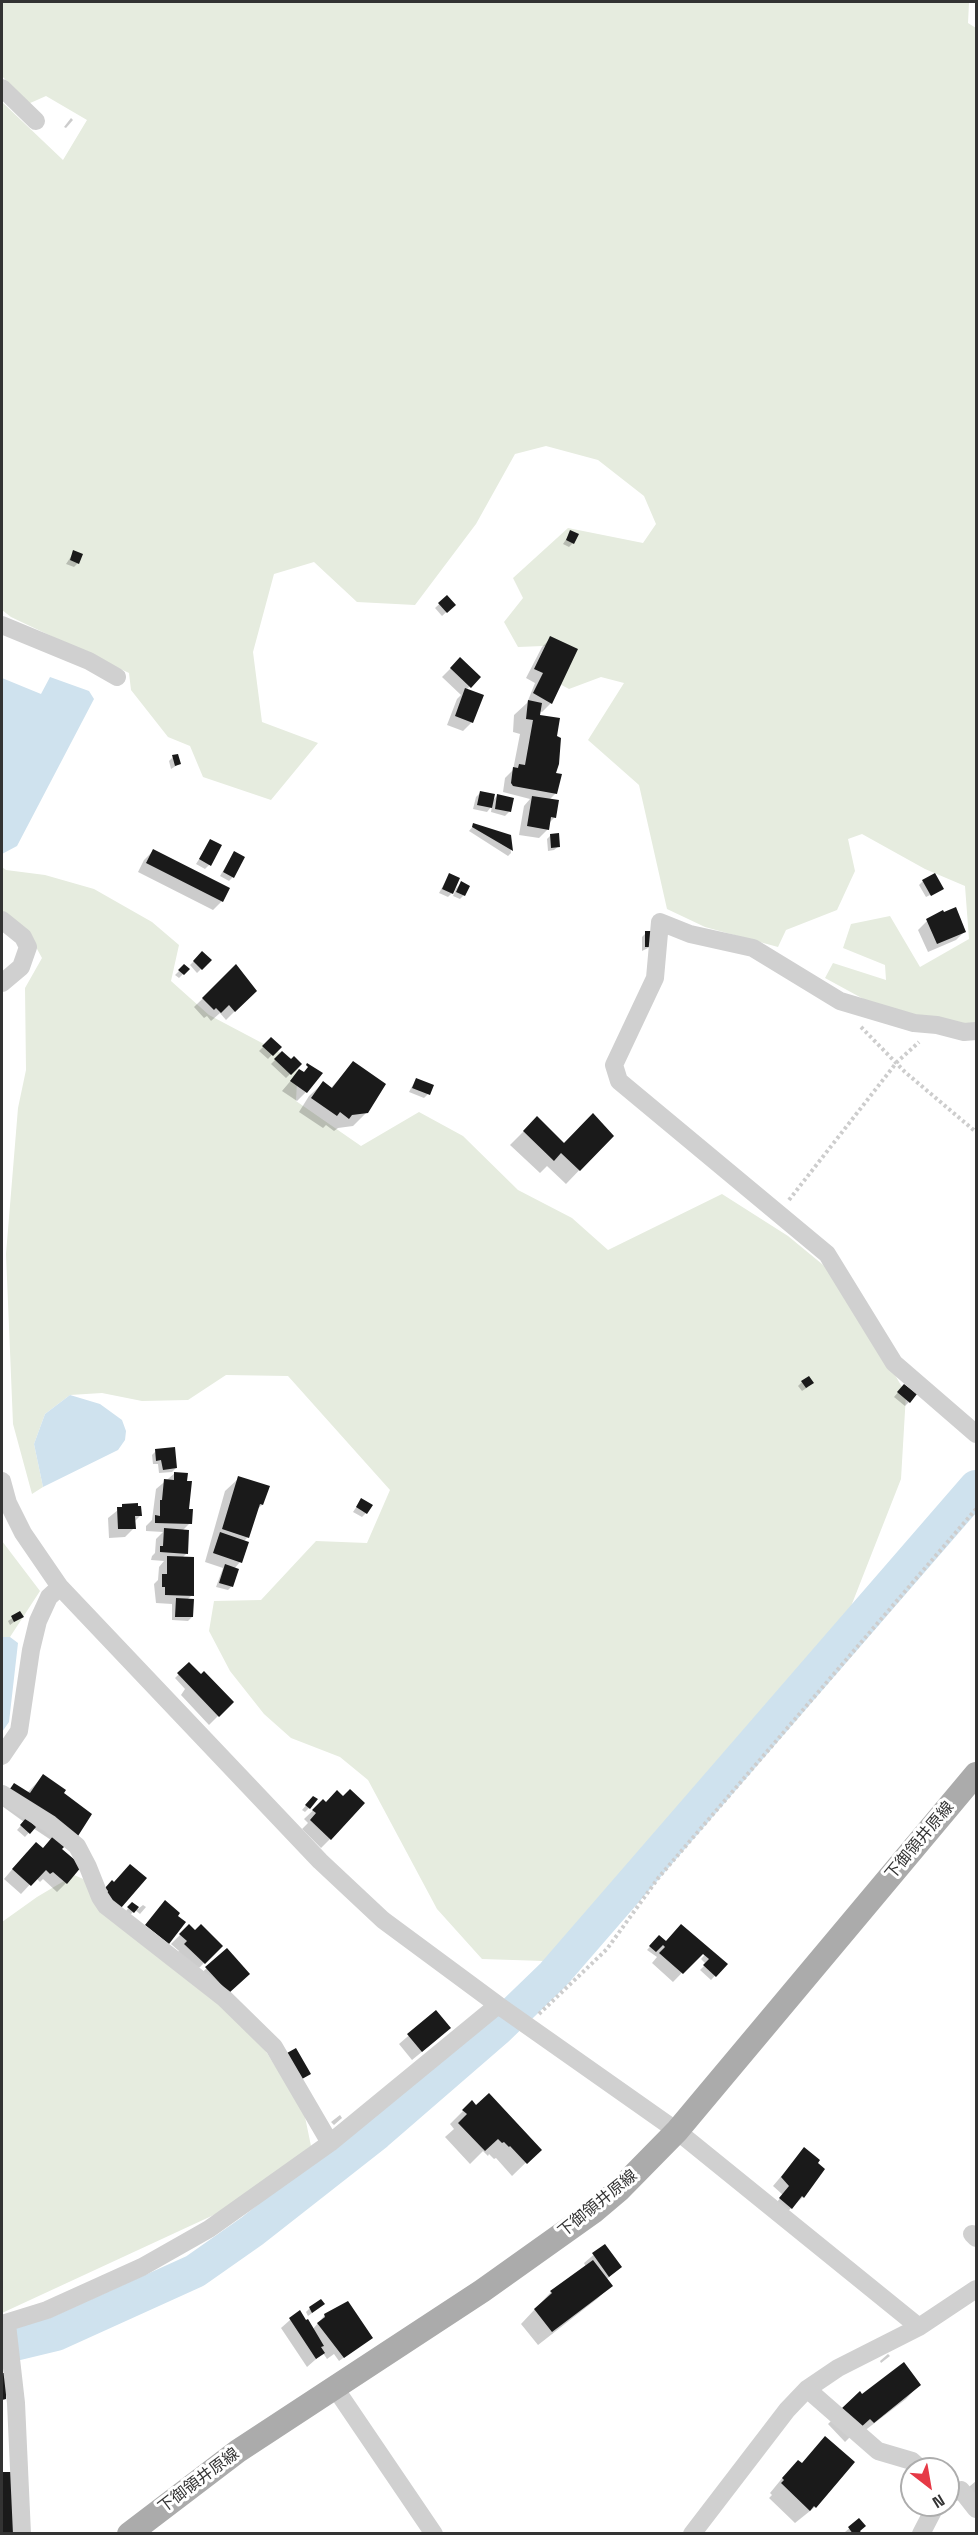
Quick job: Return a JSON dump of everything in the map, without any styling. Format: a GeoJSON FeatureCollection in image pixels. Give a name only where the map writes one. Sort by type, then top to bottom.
{"type":"FeatureCollection","features":[{"type":"Feature","properties":{"kind":"main road","name":"下御領井原線"},"geometry":{"type":"LineString","coordinates":[[129,2534],[238,2451],[482,2291],[593,2212],[626,2183],[677,2131],[976,1774]]}},
{"type":"Feature","properties":{"kind":"street"},"geometry":{"type":"LineString","coordinates":[[2,88],[36,121]]}},
{"type":"Feature","properties":{"kind":"street"},"geometry":{"type":"LineString","coordinates":[[2,625],[89,661],[117,677]]}},
{"type":"Feature","properties":{"kind":"street"},"geometry":{"type":"LineString","coordinates":[[2,920],[23,937],[28,947],[21,968],[2,983]]}},
{"type":"Feature","properties":{"kind":"street"},"geometry":{"type":"LineString","coordinates":[[976,1031],[964,1032],[937,1025],[914,1023],[840,1001],[753,948],[690,934],[660,922],[655,978],[614,1065],[619,1081],[827,1254],[894,1363],[976,1434]]}},
{"type":"Feature","properties":{"kind":"street"},"geometry":{"type":"LineString","coordinates":[[2,1481],[8,1503],[23,1533],[60,1587],[320,1861],[383,1920],[677,2131],[919,2327]]}},
{"type":"Feature","properties":{"kind":"street"},"geometry":{"type":"LineString","coordinates":[[2,1756],[19,1731],[31,1650],[38,1621],[49,1597],[60,1587]]}},
{"type":"Feature","properties":{"kind":"street"},"geometry":{"type":"LineString","coordinates":[[2,1794],[50,1824],[77,1845],[106,1906],[225,1999],[274,2047],[330,2143]]}},
{"type":"Feature","properties":{"kind":"street"},"geometry":{"type":"LineString","coordinates":[[22,2534],[16,2403],[12,2355],[6,2326],[142,2267],[200,2235],[330,2143],[503,2008]]}},
{"type":"Feature","properties":{"kind":"street"},"geometry":{"type":"LineString","coordinates":[[692,2534],[787,2410],[807,2389],[838,2368],[919,2327],[976,2289]]}},
{"type":"Feature","properties":{"kind":"street"},"geometry":{"type":"LineString","coordinates":[[335,2388],[434,2534]]}},
{"type":"Feature","properties":{"kind":"street"},"geometry":{"type":"LineString","coordinates":[[807,2389],[878,2451],[900,2457]]}},
{"type":"Feature","properties":{"kind":"street"},"geometry":{"type":"LineString","coordinates":[[960,2490],[976,2509]]}},
{"type":"Feature","properties":{"kind":"street"},"geometry":{"type":"LineString","coordinates":[[921,2534],[930,2517]]}},
{"type":"Feature","properties":{"kind":"path"},"geometry":{"type":"LineString","coordinates":[[840,1001],[845,1012],[897,1062],[904,1072],[976,1132]]}},
{"type":"Feature","properties":{"kind":"path"},"geometry":{"type":"LineString","coordinates":[[779,1213],[897,1062],[937,1025]]}},
{"type":"Feature","properties":{"kind":"path"},"geometry":{"type":"LineString","coordinates":[[530,2027],[551,2001],[607,1949],[659,1877],[976,1509]]}},
{"type":"Feature","properties":{"kind":"shaded area"},"geometry":{"type":"Polygon","coordinates":[[[2,2],[976,2],[969,3],[968,23],[976,28],[976,1026],[933,1021],[869,1002],[825,978],[833,963],[886,980],[885,965],[843,948],[851,924],[890,916],[920,967],[969,939],[965,886],[925,869],[862,834],[848,839],[855,871],[837,910],[786,930],[778,947],[705,927],[667,909],[639,785],[588,740],[624,683],[601,677],[569,689],[545,676],[560,649],[543,646],[518,647],[504,622],[523,598],[513,578],[568,528],[643,543],[656,524],[644,496],[598,460],[546,446],[515,454],[476,524],[415,605],[357,602],[314,562],[274,574],[253,652],[262,722],[318,743],[271,800],[203,777],[190,746],[168,737],[131,690],[129,673],[11,617],[2,610],[2,102],[63,160],[87,120],[46,96],[28,104],[2,76],[2,2]]]}},
{"type":"Feature","properties":{"kind":"shaded area"},"geometry":{"type":"Polygon","coordinates":[[[2,867],[6,870],[45,875],[94,889],[152,922],[179,945],[171,981],[209,1015],[298,1062],[296,1101],[361,1146],[419,1112],[463,1136],[518,1190],[572,1218],[608,1250],[722,1194],[788,1236],[839,1278],[906,1394],[901,1479],[848,1614],[729,1766],[567,1952],[544,1961],[482,1959],[437,1909],[368,1780],[340,1757],[291,1738],[264,1714],[230,1671],[209,1631],[214,1601],[261,1600],[316,1541],[367,1543],[390,1490],[288,1376],[226,1375],[188,1400],[142,1401],[102,1393],[70,1395],[45,1414],[34,1444],[43,1487],[32,1494],[13,1424],[6,1254],[18,1108],[26,1070],[25,988],[42,958],[26,929],[2,911],[2,867]]]}},
{"type":"Feature","properties":{"kind":"shaded area"},"geometry":{"type":"Polygon","coordinates":[[[2,1541],[40,1591],[10,1637],[2,1637],[2,1541]]]}},
{"type":"Feature","properties":{"kind":"shaded area"},"geometry":{"type":"Polygon","coordinates":[[[74,1875],[88,1881],[260,2042],[304,2112],[311,2146],[231,2207],[2,2313],[2,1922],[37,1897],[74,1875]]]}},
{"type":"Feature","properties":{"kind":"water"},"geometry":{"type":"Polygon","coordinates":[[[50,677],[89,691],[94,699],[17,846],[2,854],[2,678],[41,694],[50,677]]]}},
{"type":"Feature","properties":{"kind":"water"},"geometry":{"type":"Polygon","coordinates":[[[70,1395],[100,1404],[122,1420],[126,1431],[125,1440],[118,1450],[43,1487],[34,1444],[45,1414],[70,1395]]]}},
{"type":"Feature","properties":{"kind":"water"},"geometry":{"type":"Polygon","coordinates":[[[2,1637],[10,1637],[18,1643],[9,1722],[2,1732],[2,1637]]]}},
{"type":"Feature","properties":{"kind":"building"},"geometry":{"type":"Polygon","coordinates":[[[570,530],[579,534],[574,544],[566,540],[570,530]]]}},
{"type":"Feature","properties":{"kind":"building"},"geometry":{"type":"Polygon","coordinates":[[[73,550],[83,554],[79,564],[70,560],[73,550]]]}},
{"type":"Feature","properties":{"kind":"building"},"geometry":{"type":"Polygon","coordinates":[[[447,595],[456,605],[447,613],[438,603],[447,595]]]}},
{"type":"Feature","properties":{"kind":"building"},"geometry":{"type":"Polygon","coordinates":[[[550,636],[578,649],[552,704],[533,693],[543,673],[534,669],[550,636]]]}},
{"type":"Feature","properties":{"kind":"building"},"geometry":{"type":"Polygon","coordinates":[[[460,657],[481,677],[471,688],[450,668],[460,657]]]}},
{"type":"Feature","properties":{"kind":"building"},"geometry":{"type":"Polygon","coordinates":[[[465,688],[484,695],[473,723],[455,716],[465,688]]]}},
{"type":"Feature","properties":{"kind":"building"},"geometry":{"type":"Polygon","coordinates":[[[528,700],[542,703],[540,715],[560,718],[557,736],[561,738],[556,773],[562,774],[557,794],[513,786],[511,783],[513,767],[518,768],[519,764],[525,765],[533,720],[526,719],[528,700]]]}},
{"type":"Feature","properties":{"kind":"building"},"geometry":{"type":"Polygon","coordinates":[[[178,754],[181,764],[175,766],[172,755],[178,754]]]}},
{"type":"Feature","properties":{"kind":"building"},"geometry":{"type":"Polygon","coordinates":[[[480,791],[495,794],[492,808],[477,805],[480,791]]]}},
{"type":"Feature","properties":{"kind":"building"},"geometry":{"type":"Polygon","coordinates":[[[497,794],[514,798],[511,812],[495,809],[497,794]]]}},
{"type":"Feature","properties":{"kind":"building"},"geometry":{"type":"Polygon","coordinates":[[[532,796],[559,800],[556,818],[551,817],[549,830],[527,826],[532,796]]]}},
{"type":"Feature","properties":{"kind":"building"},"geometry":{"type":"Polygon","coordinates":[[[473,823],[511,835],[513,851],[472,827],[473,823]]]}},
{"type":"Feature","properties":{"kind":"building"},"geometry":{"type":"Polygon","coordinates":[[[559,833],[560,847],[551,848],[550,834],[559,833]]]}},
{"type":"Feature","properties":{"kind":"building"},"geometry":{"type":"Polygon","coordinates":[[[210,839],[222,845],[211,866],[199,859],[210,839]]]}},
{"type":"Feature","properties":{"kind":"building"},"geometry":{"type":"Polygon","coordinates":[[[153,849],[230,888],[223,902],[146,863],[153,849]]]}},
{"type":"Feature","properties":{"kind":"building"},"geometry":{"type":"Polygon","coordinates":[[[234,851],[245,857],[234,878],[223,872],[234,851]]]}},
{"type":"Feature","properties":{"kind":"building"},"geometry":{"type":"Polygon","coordinates":[[[449,873],[460,878],[453,894],[442,889],[449,873]]]}},
{"type":"Feature","properties":{"kind":"building"},"geometry":{"type":"Polygon","coordinates":[[[935,873],[944,889],[931,896],[922,880],[935,873]]]}},
{"type":"Feature","properties":{"kind":"building"},"geometry":{"type":"Polygon","coordinates":[[[461,881],[470,886],[465,896],[456,892],[461,881]]]}},
{"type":"Feature","properties":{"kind":"building"},"geometry":{"type":"Polygon","coordinates":[[[956,907],[966,932],[937,944],[926,919],[943,910],[944,912],[956,907]]]}},
{"type":"Feature","properties":{"kind":"building"},"geometry":{"type":"Polygon","coordinates":[[[645,931],[651,931],[651,947],[645,947],[645,931]]]}},
{"type":"Feature","properties":{"kind":"building"},"geometry":{"type":"Polygon","coordinates":[[[202,951],[212,960],[202,970],[193,961],[202,951]]]}},
{"type":"Feature","properties":{"kind":"building"},"geometry":{"type":"Polygon","coordinates":[[[184,964],[190,969],[184,975],[178,970],[184,964]]]}},
{"type":"Feature","properties":{"kind":"building"},"geometry":{"type":"Polygon","coordinates":[[[236,964],[257,991],[235,1012],[229,1005],[221,1013],[216,1008],[214,1010],[202,998],[236,964]]]}},
{"type":"Feature","properties":{"kind":"building"},"geometry":{"type":"Polygon","coordinates":[[[271,1037],[282,1047],[273,1056],[262,1046],[271,1037]]]}},
{"type":"Feature","properties":{"kind":"building"},"geometry":{"type":"Polygon","coordinates":[[[282,1051],[291,1059],[294,1056],[302,1064],[291,1075],[274,1059],[282,1051]]]}},
{"type":"Feature","properties":{"kind":"building"},"geometry":{"type":"Polygon","coordinates":[[[353,1061],[386,1084],[368,1113],[352,1115],[349,1119],[340,1112],[337,1116],[311,1098],[323,1081],[332,1088],[353,1061]]]}},
{"type":"Feature","properties":{"kind":"building"},"geometry":{"type":"Polygon","coordinates":[[[307,1063],[323,1073],[307,1093],[290,1081],[299,1069],[304,1072],[308,1067],[307,1063]]]}},
{"type":"Feature","properties":{"kind":"building"},"geometry":{"type":"Polygon","coordinates":[[[416,1078],[434,1085],[430,1095],[412,1088],[416,1078]]]}},
{"type":"Feature","properties":{"kind":"building"},"geometry":{"type":"Polygon","coordinates":[[[593,1113],[614,1136],[580,1171],[561,1153],[554,1161],[523,1131],[537,1116],[564,1143],[593,1113]]]}},
{"type":"Feature","properties":{"kind":"building"},"geometry":{"type":"Polygon","coordinates":[[[809,1376],[814,1383],[806,1388],[801,1381],[809,1376]]]}},
{"type":"Feature","properties":{"kind":"building"},"geometry":{"type":"Polygon","coordinates":[[[904,1384],[917,1394],[910,1403],[897,1392],[904,1384]]]}},
{"type":"Feature","properties":{"kind":"building"},"geometry":{"type":"Polygon","coordinates":[[[175,1447],[177,1468],[163,1470],[161,1460],[156,1461],[155,1449],[175,1447]]]}},
{"type":"Feature","properties":{"kind":"building"},"geometry":{"type":"Polygon","coordinates":[[[174,1472],[188,1473],[187,1481],[192,1481],[189,1509],[193,1509],[192,1524],[155,1523],[155,1515],[160,1516],[164,1479],[174,1480],[174,1472]]]}},
{"type":"Feature","properties":{"kind":"building"},"geometry":{"type":"Polygon","coordinates":[[[238,1476],[270,1486],[263,1505],[260,1504],[249,1538],[222,1529],[238,1476]]]}},
{"type":"Feature","properties":{"kind":"building"},"geometry":{"type":"Polygon","coordinates":[[[361,1498],[373,1505],[367,1514],[356,1507],[361,1498]]]}},
{"type":"Feature","properties":{"kind":"building"},"geometry":{"type":"Polygon","coordinates":[[[138,1503],[138,1506],[141,1506],[142,1516],[135,1516],[136,1529],[118,1529],[117,1507],[122,1507],[122,1504],[138,1503]]]}},
{"type":"Feature","properties":{"kind":"building"},"geometry":{"type":"Polygon","coordinates":[[[164,1528],[189,1530],[188,1554],[160,1552],[160,1546],[163,1546],[164,1528]]]}},
{"type":"Feature","properties":{"kind":"building"},"geometry":{"type":"Polygon","coordinates":[[[220,1532],[249,1542],[242,1563],[213,1553],[220,1532]]]}},
{"type":"Feature","properties":{"kind":"building"},"geometry":{"type":"Polygon","coordinates":[[[167,1556],[194,1557],[194,1596],[165,1595],[165,1587],[162,1587],[162,1574],[167,1574],[167,1556]]]}},
{"type":"Feature","properties":{"kind":"building"},"geometry":{"type":"Polygon","coordinates":[[[225,1564],[239,1569],[233,1587],[219,1583],[225,1564]]]}},
{"type":"Feature","properties":{"kind":"building"},"geometry":{"type":"Polygon","coordinates":[[[176,1598],[194,1599],[193,1617],[175,1617],[176,1598]]]}},
{"type":"Feature","properties":{"kind":"building"},"geometry":{"type":"Polygon","coordinates":[[[20,1611],[24,1617],[14,1622],[11,1616],[20,1611]]]}},
{"type":"Feature","properties":{"kind":"building"},"geometry":{"type":"Polygon","coordinates":[[[189,1662],[201,1674],[204,1671],[234,1702],[219,1717],[177,1673],[189,1662]]]}},
{"type":"Feature","properties":{"kind":"building"},"geometry":{"type":"Polygon","coordinates":[[[43,1774],[66,1790],[64,1793],[92,1814],[78,1836],[10,1789],[14,1783],[30,1793],[43,1774]]]}},
{"type":"Feature","properties":{"kind":"building"},"geometry":{"type":"Polygon","coordinates":[[[350,1789],[365,1803],[331,1840],[310,1820],[316,1813],[312,1810],[323,1799],[326,1802],[337,1790],[343,1796],[350,1789]]]}},
{"type":"Feature","properties":{"kind":"building"},"geometry":{"type":"Polygon","coordinates":[[[313,1796],[318,1799],[310,1809],[305,1805],[313,1796]]]}},
{"type":"Feature","properties":{"kind":"building"},"geometry":{"type":"Polygon","coordinates":[[[26,1818],[36,1827],[30,1834],[20,1825],[26,1818]]]}},
{"type":"Feature","properties":{"kind":"building"},"geometry":{"type":"Polygon","coordinates":[[[54,1835],[66,1845],[62,1849],[82,1866],[67,1884],[53,1872],[50,1874],[46,1870],[31,1886],[12,1869],[36,1842],[43,1848],[54,1835]]]}},
{"type":"Feature","properties":{"kind":"building"},"geometry":{"type":"Polygon","coordinates":[[[130,1864],[147,1878],[121,1908],[105,1895],[108,1891],[105,1888],[112,1880],[114,1882],[130,1864]]]}},
{"type":"Feature","properties":{"kind":"building"},"geometry":{"type":"Polygon","coordinates":[[[165,1900],[180,1913],[178,1916],[186,1922],[169,1944],[145,1925],[165,1900]]]}},
{"type":"Feature","properties":{"kind":"building"},"geometry":{"type":"Polygon","coordinates":[[[132,1902],[139,1907],[134,1913],[127,1907],[132,1902]]]}},
{"type":"Feature","properties":{"kind":"building"},"geometry":{"type":"Polygon","coordinates":[[[189,1924],[195,1930],[201,1924],[223,1946],[205,1964],[184,1944],[187,1941],[179,1934],[189,1924]]]}},
{"type":"Feature","properties":{"kind":"building"},"geometry":{"type":"Polygon","coordinates":[[[681,1924],[728,1964],[716,1977],[703,1965],[709,1959],[703,1954],[683,1974],[659,1953],[665,1947],[663,1945],[656,1952],[649,1946],[659,1935],[666,1941],[681,1924]]]}},
{"type":"Feature","properties":{"kind":"building"},"geometry":{"type":"Polygon","coordinates":[[[227,1948],[250,1974],[229,1993],[205,1967],[227,1948]]]}},
{"type":"Feature","properties":{"kind":"building"},"geometry":{"type":"Polygon","coordinates":[[[436,2010],[451,2028],[422,2052],[407,2034],[436,2010]]]}},
{"type":"Feature","properties":{"kind":"building"},"geometry":{"type":"Polygon","coordinates":[[[296,2048],[311,2074],[302,2079],[287,2053],[296,2048]]]}},
{"type":"Feature","properties":{"kind":"building"},"geometry":{"type":"Polygon","coordinates":[[[489,2093],[542,2150],[527,2164],[510,2146],[498,2139],[485,2151],[458,2123],[467,2114],[462,2110],[472,2100],[476,2105],[489,2093]]]}},
{"type":"Feature","properties":{"kind":"building"},"geometry":{"type":"Polygon","coordinates":[[[804,2147],[820,2160],[818,2163],[825,2169],[804,2198],[802,2196],[792,2209],[779,2198],[789,2186],[781,2177],[804,2147]]]}},
{"type":"Feature","properties":{"kind":"building"},"geometry":{"type":"Polygon","coordinates":[[[605,2244],[622,2267],[609,2277],[592,2253],[605,2244]]]}},
{"type":"Feature","properties":{"kind":"building"},"geometry":{"type":"Polygon","coordinates":[[[593,2260],[613,2286],[552,2332],[534,2309],[552,2293],[550,2291],[593,2260]]]}},
{"type":"Feature","properties":{"kind":"building"},"geometry":{"type":"Polygon","coordinates":[[[321,2299],[325,2304],[312,2313],[309,2307],[321,2299]]]}},
{"type":"Feature","properties":{"kind":"building"},"geometry":{"type":"Polygon","coordinates":[[[348,2301],[373,2338],[344,2358],[317,2323],[325,2317],[324,2314],[348,2301]]]}},
{"type":"Feature","properties":{"kind":"building"},"geometry":{"type":"Polygon","coordinates":[[[300,2310],[324,2346],[321,2347],[325,2353],[316,2359],[289,2318],[300,2310]]]}},
{"type":"Feature","properties":{"kind":"building"},"geometry":{"type":"Polygon","coordinates":[[[904,2362],[921,2385],[874,2423],[870,2419],[859,2429],[841,2409],[860,2391],[862,2394],[904,2362]]]}},
{"type":"Feature","properties":{"kind":"building"},"geometry":{"type":"Polygon","coordinates":[[[2,2373],[5,2373],[6,2399],[2,2400],[2,2373]]]}},
{"type":"Feature","properties":{"kind":"building"},"geometry":{"type":"Polygon","coordinates":[[[825,2436],[855,2462],[816,2508],[814,2506],[810,2511],[781,2483],[784,2480],[782,2478],[798,2460],[802,2463],[825,2436]]]}},
{"type":"Feature","properties":{"kind":"building"},"geometry":{"type":"Polygon","coordinates":[[[2,2472],[12,2472],[16,2534],[2,2534],[2,2472]]]}},
{"type":"Feature","properties":{"kind":"building"},"geometry":{"type":"Polygon","coordinates":[[[859,2518],[866,2526],[860,2531],[862,2534],[853,2534],[848,2527],[859,2518]]]}},
{"type":"Feature","properties":{"kind":"waterway"},"geometry":{"type":"LineString","coordinates":[[2,2347],[56,2334],[195,2271],[252,2231],[377,2133],[496,2030],[553,1975],[976,1487]]}}]}
